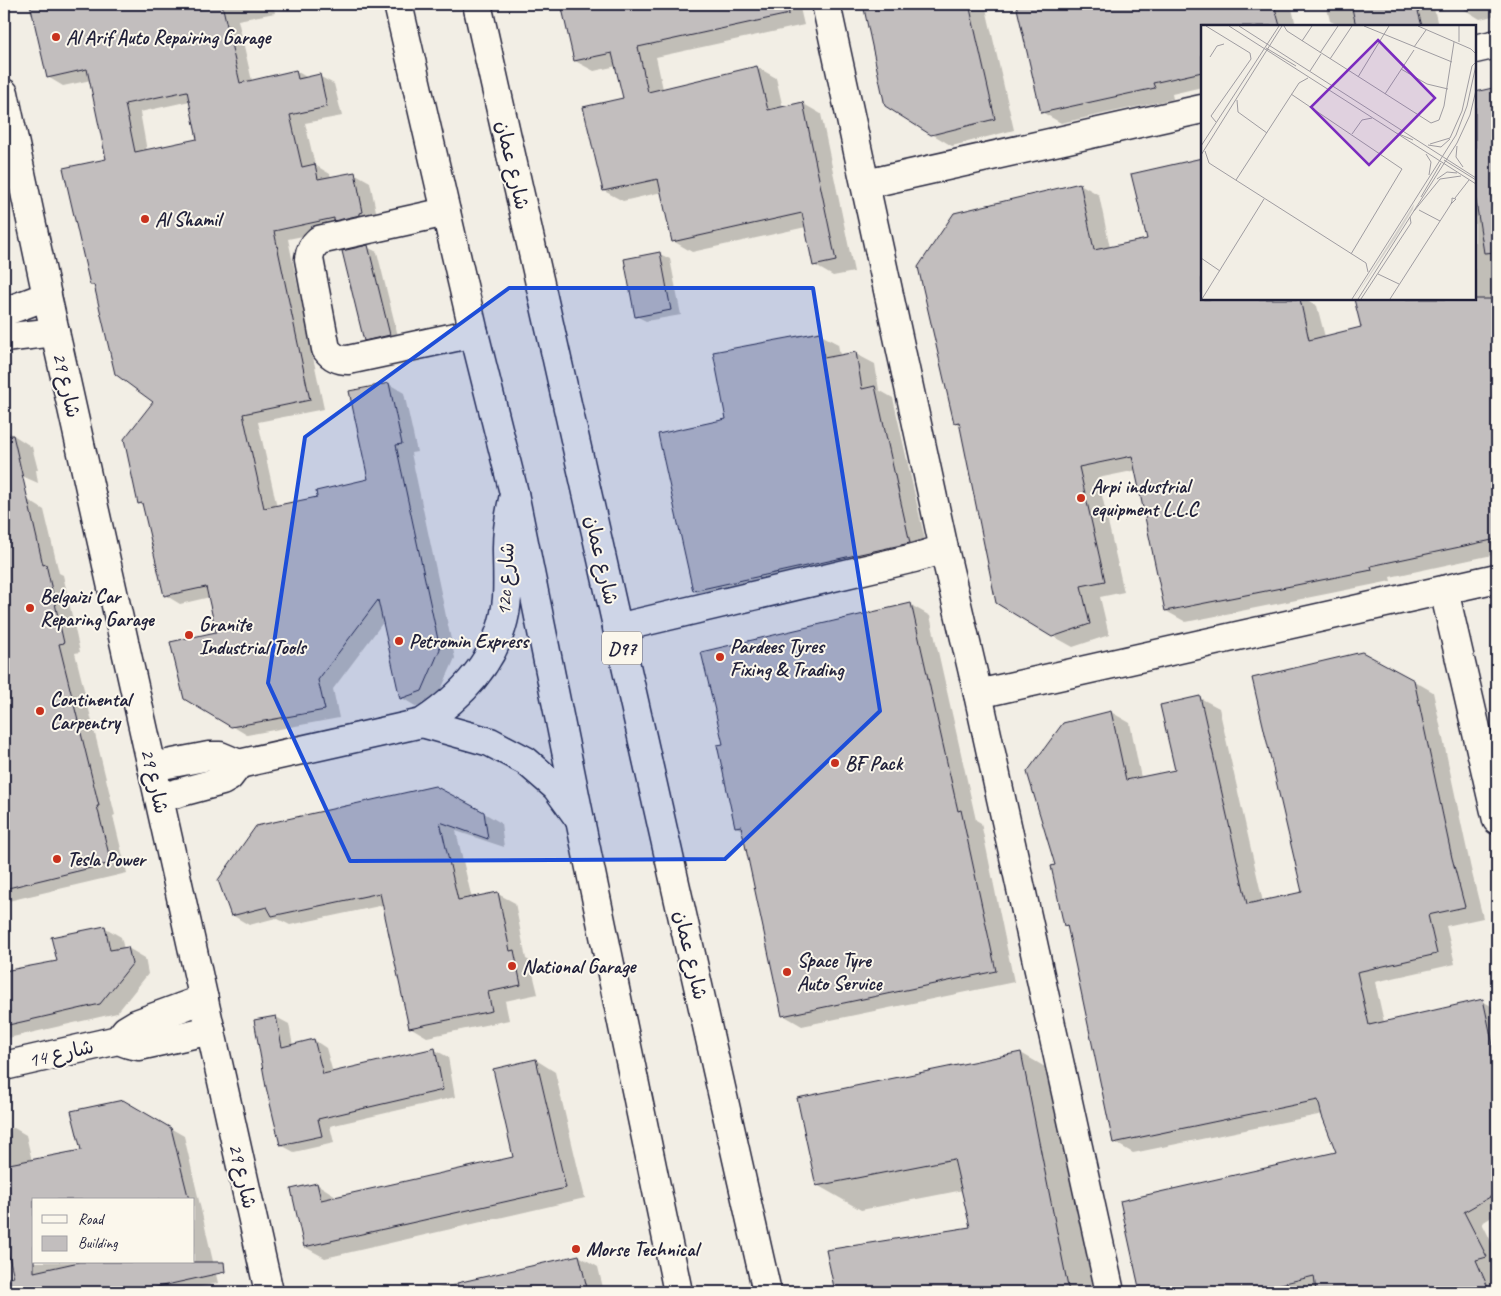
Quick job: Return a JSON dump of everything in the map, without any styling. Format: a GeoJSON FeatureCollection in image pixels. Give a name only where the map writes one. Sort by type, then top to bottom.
{"type":"FeatureCollection","features":[{"type":"Feature","properties":{"kind":"street"},"geometry":{"type":"LineString","coordinates":[[398,4],[474,333],[514,494],[580,820],[680,1289]]}},
{"type":"Feature","properties":{"kind":"street","name":"شارع عمان"},"geometry":{"type":"LineString","coordinates":[[477,4],[767,1292]]}},
{"type":"Feature","properties":{"kind":"street"},"geometry":{"type":"LineString","coordinates":[[826,4],[944,549],[978,694],[1110,1292]]}},
{"type":"Feature","properties":{"kind":"street"},"geometry":{"type":"LineString","coordinates":[[1476,49],[1497,44]]}},
{"type":"Feature","properties":{"kind":"street","name":"شارع 29"},"geometry":{"type":"LineString","coordinates":[[4,93],[47,296],[269,1292]]}},
{"type":"Feature","properties":{"kind":"street"},"geometry":{"type":"LineString","coordinates":[[866,184],[1201,109]]}},
{"type":"Feature","properties":{"kind":"street"},"geometry":{"type":"LineString","coordinates":[[446,212],[319,240],[311,248],[309,259],[326,348],[334,357],[340,360],[348,360],[474,333]]}},
{"type":"Feature","properties":{"kind":"street"},"geometry":{"type":"LineString","coordinates":[[4,312],[47,296]]}},
{"type":"Feature","properties":{"kind":"street"},"geometry":{"type":"LineString","coordinates":[[4,338],[55,332]]}},
{"type":"Feature","properties":{"kind":"street","name":"12c شارع"},"geometry":{"type":"LineString","coordinates":[[239,764],[422,723],[442,710],[461,693],[477,675],[498,640],[504,620],[507,597],[507,547],[514,494]]}},
{"type":"Feature","properties":{"kind":"street"},"geometry":{"type":"LineString","coordinates":[[618,628],[914,558],[944,549]]}},
{"type":"Feature","properties":{"kind":"street"},"geometry":{"type":"LineString","coordinates":[[978,694],[1497,578]]}},
{"type":"Feature","properties":{"kind":"street"},"geometry":{"type":"LineString","coordinates":[[1444,590],[1497,820]]}},
{"type":"Feature","properties":{"kind":"street","name":"12c شارع"},"geometry":{"type":"LineString","coordinates":[[422,723],[490,742],[526,761],[556,787],[580,820]]}},
{"type":"Feature","properties":{"kind":"street"},"geometry":{"type":"LineString","coordinates":[[152,767],[209,756],[220,756],[239,764],[229,777],[222,781],[159,798]]}},
{"type":"Feature","properties":{"kind":"street","name":"شارع 14"},"geometry":{"type":"LineString","coordinates":[[118,1040],[126,1030],[136,1024],[204,999]]}},
{"type":"Feature","properties":{"kind":"street","name":"شارع 14"},"geometry":{"type":"LineString","coordinates":[[4,1066],[118,1040],[139,1046],[211,1030]]}},
{"type":"Feature","properties":{"kind":"highlighted area"},"geometry":{"type":"Polygon","coordinates":[[[509,288],[813,288],[880,711],[725,859],[350,861],[268,683],[305,437],[509,288]]]}},
{"type":"Feature","properties":{"kind":"building"},"geometry":{"type":"Polygon","coordinates":[[[30,4],[222,4],[240,83],[296,70],[298,79],[320,74],[327,107],[290,115],[302,167],[315,164],[318,179],[355,172],[363,212],[360,215],[334,221],[334,218],[274,231],[310,400],[243,414],[264,508],[317,497],[316,491],[368,479],[349,391],[389,383],[402,444],[396,445],[440,649],[422,691],[400,699],[378,600],[318,680],[325,710],[231,727],[184,699],[170,642],[216,632],[206,587],[164,596],[142,503],[138,504],[124,439],[153,402],[115,374],[94,285],[90,285],[63,168],[106,159],[87,69],[47,78],[30,4]],[[187,91],[125,104],[135,152],[197,139],[187,91]]]}},
{"type":"Feature","properties":{"kind":"building"},"geometry":{"type":"Polygon","coordinates":[[[561,4],[788,4],[789,14],[638,47],[648,92],[757,66],[768,110],[803,102],[836,261],[813,266],[802,213],[672,242],[658,179],[603,191],[583,107],[623,98],[612,53],[574,61],[561,4]]]}},
{"type":"Feature","properties":{"kind":"building"},"geometry":{"type":"Polygon","coordinates":[[[863,4],[969,4],[995,119],[931,135],[885,106],[863,4]]]}},
{"type":"Feature","properties":{"kind":"building"},"geometry":{"type":"Polygon","coordinates":[[[1016,4],[1274,4],[1280,25],[1201,25],[1201,72],[1153,83],[1155,88],[1041,113],[1016,4]]]}},
{"type":"Feature","properties":{"kind":"building"},"geometry":{"type":"Polygon","coordinates":[[[1351,4],[1416,4],[1422,25],[1356,25],[1351,4]]]}},
{"type":"Feature","properties":{"kind":"building"},"geometry":{"type":"Polygon","coordinates":[[[1497,87],[1497,252],[1484,253],[1476,201],[1476,92],[1497,87]]]}},
{"type":"Feature","properties":{"kind":"building"},"geometry":{"type":"Polygon","coordinates":[[[1201,158],[1201,300],[1300,300],[1309,340],[1361,327],[1354,300],[1497,299],[1497,442],[1492,443],[1497,467],[1497,539],[1371,566],[1372,570],[1165,611],[1132,456],[1079,467],[1105,581],[1081,586],[1090,624],[1052,637],[996,603],[959,422],[954,423],[918,267],[954,213],[1080,183],[1094,250],[1147,239],[1131,174],[1201,158]]]}},
{"type":"Feature","properties":{"kind":"building"},"geometry":{"type":"Polygon","coordinates":[[[368,245],[390,335],[364,341],[342,251],[368,245]]]}},
{"type":"Feature","properties":{"kind":"building"},"geometry":{"type":"Polygon","coordinates":[[[660,252],[671,310],[635,317],[624,259],[660,252]]]}},
{"type":"Feature","properties":{"kind":"building"},"geometry":{"type":"Polygon","coordinates":[[[820,332],[824,358],[856,352],[862,389],[875,386],[910,543],[693,591],[658,434],[726,419],[713,352],[820,332]]]}},
{"type":"Feature","properties":{"kind":"building"},"geometry":{"type":"Polygon","coordinates":[[[13,435],[43,565],[46,564],[64,643],[59,644],[111,863],[4,889],[4,436],[13,435]]]}},
{"type":"Feature","properties":{"kind":"building"},"geometry":{"type":"Polygon","coordinates":[[[911,603],[958,811],[961,810],[996,971],[782,1016],[741,826],[735,827],[717,745],[723,744],[701,652],[911,603]]]}},
{"type":"Feature","properties":{"kind":"building"},"geometry":{"type":"Polygon","coordinates":[[[1362,652],[1414,680],[1452,858],[1465,907],[1428,915],[1437,954],[1357,972],[1369,1025],[1483,999],[1497,1064],[1497,1193],[1464,1212],[1487,1257],[1476,1260],[1490,1292],[1316,1292],[1314,1276],[1248,1292],[1140,1292],[1120,1201],[1336,1152],[1318,1100],[1113,1143],[1067,925],[1064,926],[1051,866],[1055,865],[1027,772],[1063,723],[1111,711],[1126,780],[1175,770],[1160,705],[1200,696],[1247,904],[1302,892],[1252,678],[1362,652]]]}},
{"type":"Feature","properties":{"kind":"building"},"geometry":{"type":"Polygon","coordinates":[[[435,786],[484,812],[488,839],[440,822],[458,900],[498,892],[510,951],[514,950],[521,985],[488,992],[492,1011],[409,1028],[380,893],[272,916],[267,907],[231,916],[218,880],[256,826],[435,786]]]}},
{"type":"Feature","properties":{"kind":"building"},"geometry":{"type":"Polygon","coordinates":[[[105,926],[110,950],[128,947],[132,964],[100,1004],[4,1026],[4,971],[57,961],[51,937],[105,926]]]}},
{"type":"Feature","properties":{"kind":"building"},"geometry":{"type":"Polygon","coordinates":[[[276,1016],[282,1047],[314,1039],[323,1074],[435,1048],[443,1090],[318,1119],[322,1136],[280,1145],[266,1087],[254,1020],[276,1016]]]}},
{"type":"Feature","properties":{"kind":"building"},"geometry":{"type":"Polygon","coordinates":[[[1021,1052],[1069,1292],[835,1292],[826,1250],[970,1227],[954,1159],[816,1186],[797,1098],[1021,1052]]]}},
{"type":"Feature","properties":{"kind":"building"},"geometry":{"type":"Polygon","coordinates":[[[536,1059],[566,1188],[304,1247],[291,1189],[317,1183],[321,1200],[513,1157],[493,1069],[536,1059]]]}},
{"type":"Feature","properties":{"kind":"building"},"geometry":{"type":"Polygon","coordinates":[[[123,1100],[171,1128],[188,1198],[32,1198],[32,1264],[34,1264],[34,1272],[70,1264],[195,1264],[195,1262],[224,1262],[225,1272],[135,1292],[4,1292],[4,1279],[14,1277],[4,1236],[4,1165],[81,1150],[71,1111],[123,1100]]]}},
{"type":"Feature","properties":{"kind":"building"},"geometry":{"type":"Polygon","coordinates":[[[579,1255],[588,1292],[458,1292],[457,1283],[579,1255]]]}},
{"type":"Feature","properties":{"kind":"place","name":"Al Arif Auto Repairing Garage"},"geometry":{"type":"Point","coordinates":[56,37]}},
{"type":"Feature","properties":{"kind":"place","name":"Al Shamil"},"geometry":{"type":"Point","coordinates":[145,219]}},
{"type":"Feature","properties":{"kind":"place","name":"Arpi industrial equipment L.L.C"},"geometry":{"type":"Point","coordinates":[1081,498]}},
{"type":"Feature","properties":{"kind":"place","name":"Belgaizi Car Reparing Garage"},"geometry":{"type":"Point","coordinates":[30,608]}},
{"type":"Feature","properties":{"kind":"place","name":"Granite Industrial Tools"},"geometry":{"type":"Point","coordinates":[189,635]}},
{"type":"Feature","properties":{"kind":"place","name":"Petromin Express"},"geometry":{"type":"Point","coordinates":[399,641]}},
{"type":"Feature","properties":{"kind":"place","name":"Pardees Tyres Fixing & Trading"},"geometry":{"type":"Point","coordinates":[720,657]}},
{"type":"Feature","properties":{"kind":"place","name":"Continental Carpentry"},"geometry":{"type":"Point","coordinates":[40,711]}},
{"type":"Feature","properties":{"kind":"place","name":"BF Pack"},"geometry":{"type":"Point","coordinates":[835,763]}},
{"type":"Feature","properties":{"kind":"place","name":"Tesla Power"},"geometry":{"type":"Point","coordinates":[57,859]}},
{"type":"Feature","properties":{"kind":"place","name":"National Garage"},"geometry":{"type":"Point","coordinates":[512,966]}},
{"type":"Feature","properties":{"kind":"place","name":"Space Tyre Auto Service"},"geometry":{"type":"Point","coordinates":[787,972]}},
{"type":"Feature","properties":{"kind":"place","name":"Morse Technical"},"geometry":{"type":"Point","coordinates":[576,1249]}}]}
